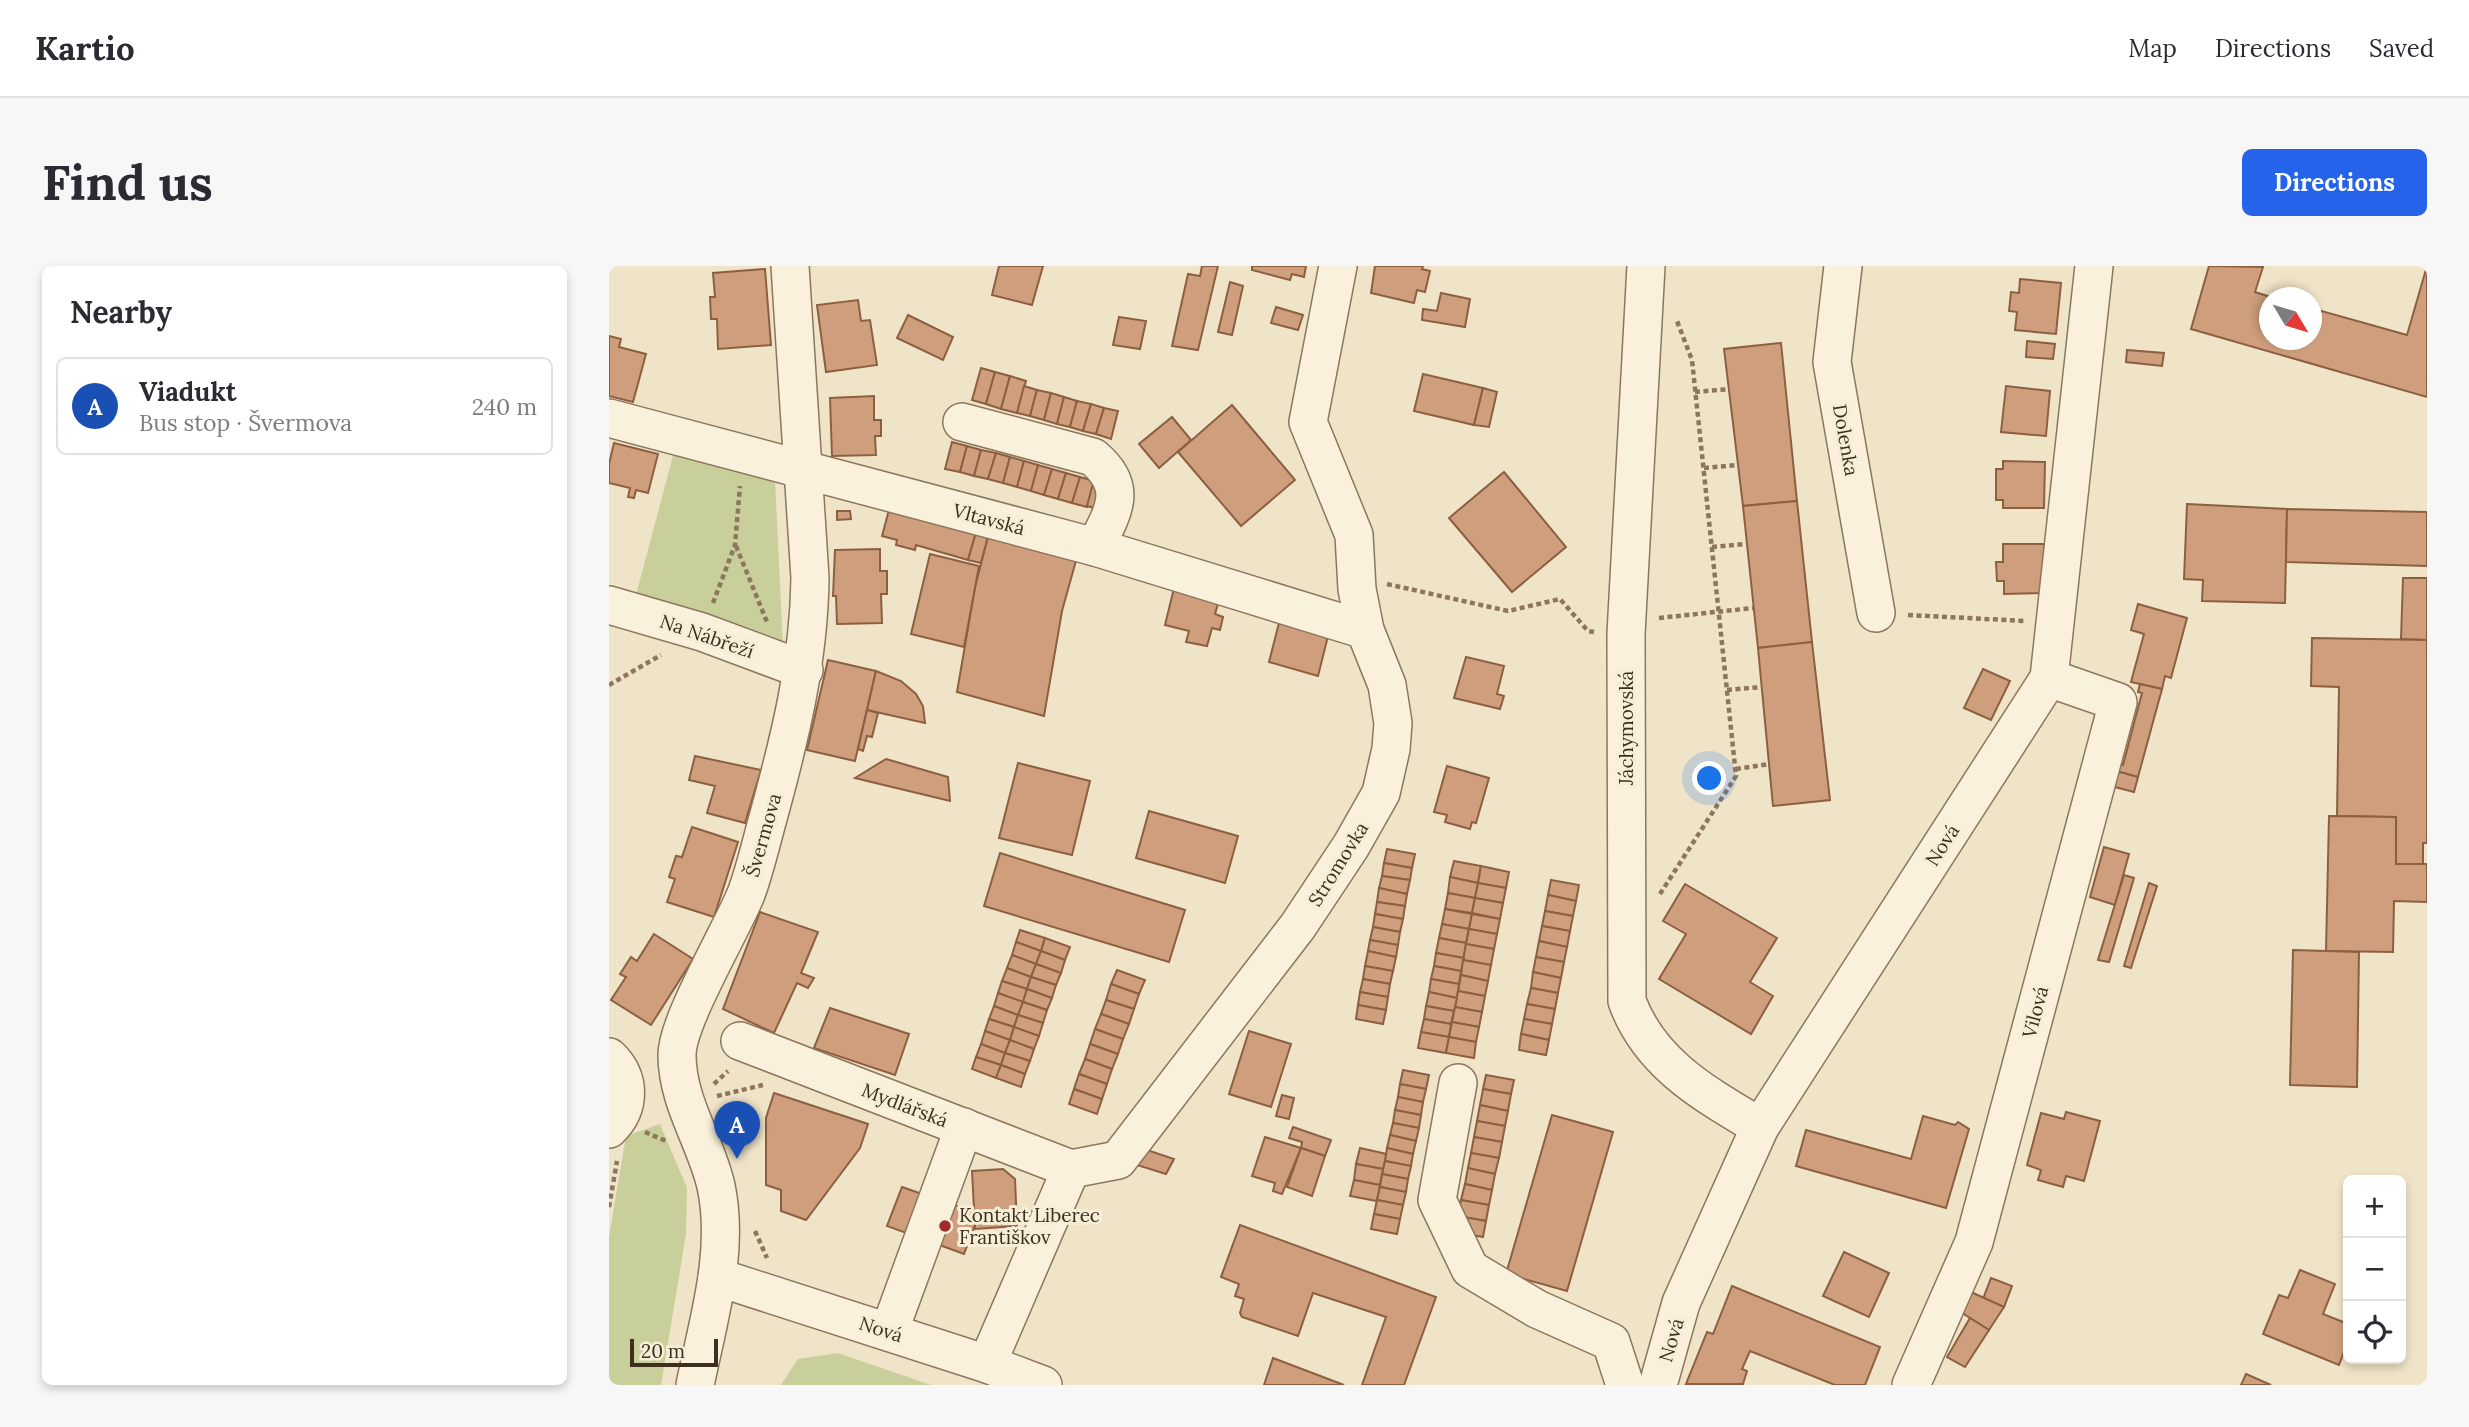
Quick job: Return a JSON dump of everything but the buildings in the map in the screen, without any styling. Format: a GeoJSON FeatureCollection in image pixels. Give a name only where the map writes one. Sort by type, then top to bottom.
{"type":"FeatureCollection","features":[{"type":"Feature","properties":{"kind":"street","name":"Švermova"},"geometry":{"type":"LineString","coordinates":[[695,1385],[717,1277],[722,1229],[716,1186],[687,1109],[677,1053],[696,999],[747,891],[785,755],[794,667],[809,627],[810,578],[790,266]]}},
{"type":"Feature","properties":{"kind":"street","name":"Stromovka"},"geometry":{"type":"LineString","coordinates":[[1072,1168],[1118,1160],[1298,926],[1352,846],[1381,793],[1391,749],[1393,723],[1387,685],[1365,630],[1357,589],[1353,535],[1308,422],[1338,266]]}},
{"type":"Feature","properties":{"kind":"street","name":"Jáchymovská"},"geometry":{"type":"LineString","coordinates":[[1646,266],[1627,622],[1627,1001],[1635,1022],[1653,1050],[1691,1085],[1760,1127]]}},
{"type":"Feature","properties":{"kind":"street","name":"Dolenka"},"geometry":{"type":"LineString","coordinates":[[1843,266],[1832,362],[1876,613]]}},
{"type":"Feature","properties":{"kind":"street","name":"Nová"},"geometry":{"type":"LineString","coordinates":[[1658,1385],[1681,1303],[1760,1127],[2049,678],[2094,266]]}},
{"type":"Feature","properties":{"kind":"street","name":"Vltavská"},"geometry":{"type":"LineString","coordinates":[[609,418],[1095,547],[1365,630]]}},
{"type":"Feature","properties":{"kind":"street"},"geometry":{"type":"LineString","coordinates":[[962,422],[1093,457],[1108,470],[1117,486],[1111,518],[1095,547]]}},
{"type":"Feature","properties":{"kind":"street","name":"Na Nábřeží"},"geometry":{"type":"LineString","coordinates":[[609,605],[702,632],[794,667]]}},
{"type":"Feature","properties":{"kind":"street","name":"Vilová"},"geometry":{"type":"LineString","coordinates":[[1911,1385],[1974,1242],[2118,702],[2049,678]]}},
{"type":"Feature","properties":{"kind":"street"},"geometry":{"type":"LineString","coordinates":[[622,1128],[622,1115],[627,1099],[617,1070],[677,1053]]}},
{"type":"Feature","properties":{"kind":"street","name":"Mydlářská"},"geometry":{"type":"LineString","coordinates":[[738,1055],[964,1127],[1072,1168]]}},
{"type":"Feature","properties":{"kind":"street"},"geometry":{"type":"LineString","coordinates":[[1458,1083],[1437,1200],[1470,1269],[1537,1309],[1611,1342],[1625,1385]]}},
{"type":"Feature","properties":{"kind":"street"},"geometry":{"type":"LineString","coordinates":[[889,1332],[964,1127]]}},
{"type":"Feature","properties":{"kind":"street"},"geometry":{"type":"LineString","coordinates":[[987,1364],[1072,1168]]}},
{"type":"Feature","properties":{"kind":"street","name":"Nová"},"geometry":{"type":"LineString","coordinates":[[717,1277],[987,1364],[1043,1385]]}},
{"type":"Feature","properties":{"kind":"path"},"geometry":{"type":"LineString","coordinates":[[1655,902],[1736,776],[1692,360],[1674,313]]}},
{"type":"Feature","properties":{"kind":"path"},"geometry":{"type":"LineString","coordinates":[[1695,392],[1730,389]]}},
{"type":"Feature","properties":{"kind":"path"},"geometry":{"type":"LineString","coordinates":[[609,685],[702,632],[736,545],[742,454]]}},
{"type":"Feature","properties":{"kind":"path"},"geometry":{"type":"LineString","coordinates":[[1704,468],[1738,465]]}},
{"type":"Feature","properties":{"kind":"path"},"geometry":{"type":"LineString","coordinates":[[1712,547],[1746,544]]}},
{"type":"Feature","properties":{"kind":"path"},"geometry":{"type":"LineString","coordinates":[[736,545],[794,667]]}},
{"type":"Feature","properties":{"kind":"path"},"geometry":{"type":"LineString","coordinates":[[1391,583],[1508,611],[1560,600],[1588,631]]}},
{"type":"Feature","properties":{"kind":"path"},"geometry":{"type":"LineString","coordinates":[[1627,622],[1753,608]]}},
{"type":"Feature","properties":{"kind":"path"},"geometry":{"type":"LineString","coordinates":[[1876,613],[2056,622]]}},
{"type":"Feature","properties":{"kind":"path"},"geometry":{"type":"LineString","coordinates":[[1727,690],[1762,687]]}},
{"type":"Feature","properties":{"kind":"path"},"geometry":{"type":"LineString","coordinates":[[1735,769],[1770,764]]}},
{"type":"Feature","properties":{"kind":"path"},"geometry":{"type":"LineString","coordinates":[[714,1104],[714,1085],[738,1055]]}},
{"type":"Feature","properties":{"kind":"path"},"geometry":{"type":"LineString","coordinates":[[712,1097],[764,1085],[761,1075]]}},
{"type":"Feature","properties":{"kind":"path"},"geometry":{"type":"LineString","coordinates":[[622,1128],[675,1145]]}},
{"type":"Feature","properties":{"kind":"path"},"geometry":{"type":"LineString","coordinates":[[755,1219],[758,1243],[770,1261]]}},
{"type":"Feature","properties":{"kind":"green space"},"geometry":{"type":"Polygon","coordinates":[[[675,448],[775,480],[783,646],[636,595],[675,448]]]}},
{"type":"Feature","properties":{"kind":"green space"},"geometry":{"type":"Polygon","coordinates":[[[660,1124],[687,1188],[686,1234],[661,1385],[609,1385],[609,1237],[626,1136],[660,1124]]]}},
{"type":"Feature","properties":{"kind":"green space"},"geometry":{"type":"Polygon","coordinates":[[[838,1353],[931,1385],[781,1385],[798,1359],[838,1353]]]}},
{"type":"Feature","properties":{"kind":"place","name":"Viadukt"},"geometry":{"type":"Point","coordinates":[737,1159]}},
{"type":"Feature","properties":{"kind":"place","name":"Kontakt Liberec Františkov"},"geometry":{"type":"Point","coordinates":[945,1226]}}]}
